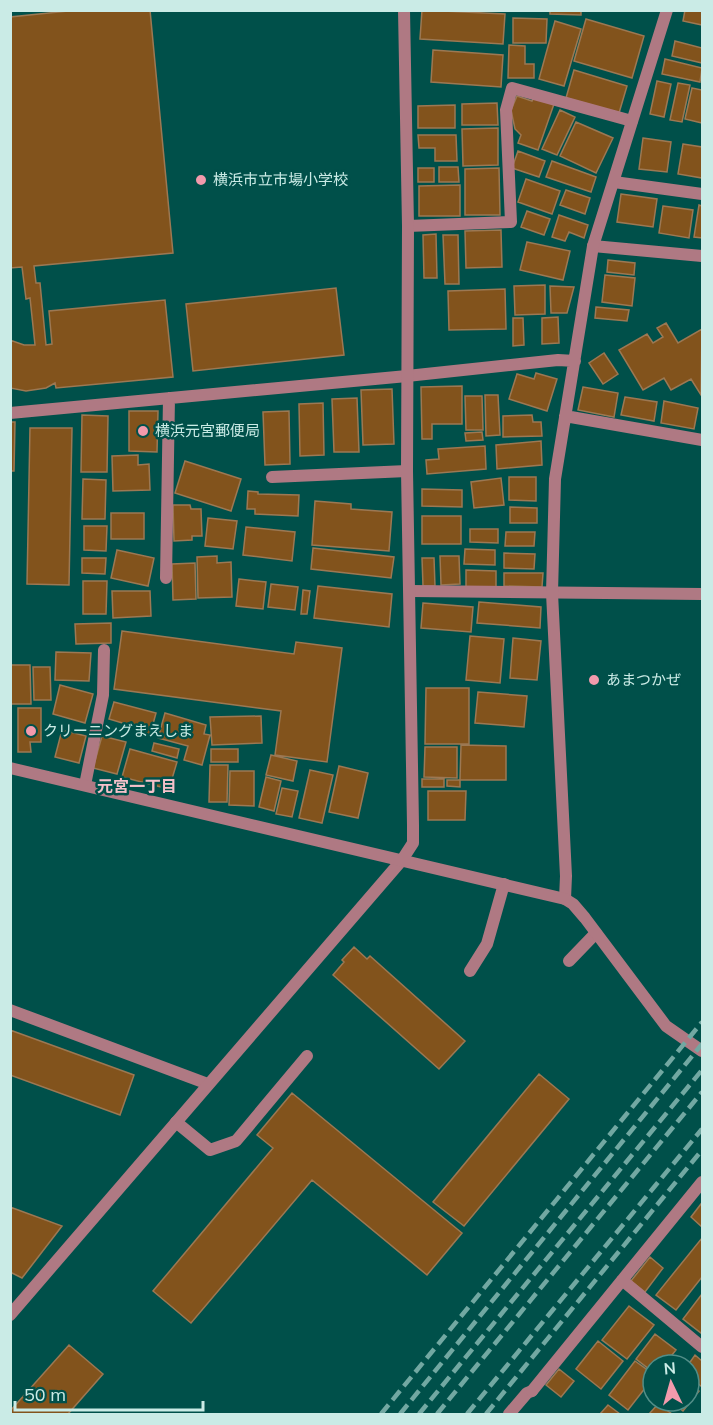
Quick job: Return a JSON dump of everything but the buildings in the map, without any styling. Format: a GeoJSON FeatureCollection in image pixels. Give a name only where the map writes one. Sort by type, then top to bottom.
{"type":"FeatureCollection","features":[{"type":"Feature","properties":{"kind":"street"},"geometry":{"type":"LineString","coordinates":[[10,1315],[402,860],[412,843],[411,591],[407,471],[408,226],[404,10]]}},
{"type":"Feature","properties":{"kind":"street"},"geometry":{"type":"LineString","coordinates":[[565,899],[566,876],[552,593],[555,479],[593,246],[667,10]]}},
{"type":"Feature","properties":{"kind":"street"},"geometry":{"type":"LineString","coordinates":[[408,226],[511,222],[506,110],[512,88],[632,121]]}},
{"type":"Feature","properties":{"kind":"street"},"geometry":{"type":"LineString","coordinates":[[614,182],[702,194]]}},
{"type":"Feature","properties":{"kind":"street"},"geometry":{"type":"LineString","coordinates":[[593,246],[702,256]]}},
{"type":"Feature","properties":{"kind":"street"},"geometry":{"type":"LineString","coordinates":[[10,413],[558,360],[575,361]]}},
{"type":"Feature","properties":{"kind":"street"},"geometry":{"type":"LineString","coordinates":[[166,578],[169,399]]}},
{"type":"Feature","properties":{"kind":"street"},"geometry":{"type":"LineString","coordinates":[[565,416],[702,440]]}},
{"type":"Feature","properties":{"kind":"street"},"geometry":{"type":"LineString","coordinates":[[273,477],[407,471]]}},
{"type":"Feature","properties":{"kind":"street"},"geometry":{"type":"LineString","coordinates":[[411,591],[702,594]]}},
{"type":"Feature","properties":{"kind":"street"},"geometry":{"type":"LineString","coordinates":[[85,785],[103,695],[104,650]]}},
{"type":"Feature","properties":{"kind":"street"},"geometry":{"type":"LineString","coordinates":[[10,768],[565,899],[573,904],[666,1026],[702,1051]]}},
{"type":"Feature","properties":{"kind":"street"},"geometry":{"type":"LineString","coordinates":[[470,971],[487,944],[504,884]]}},
{"type":"Feature","properties":{"kind":"street"},"geometry":{"type":"LineString","coordinates":[[569,961],[596,933]]}},
{"type":"Feature","properties":{"kind":"street"},"geometry":{"type":"LineString","coordinates":[[10,1010],[208,1084]]}},
{"type":"Feature","properties":{"kind":"street"},"geometry":{"type":"LineString","coordinates":[[176,1122],[210,1150],[236,1141],[307,1056]]}},
{"type":"Feature","properties":{"kind":"street"},"geometry":{"type":"LineString","coordinates":[[509,1414],[527,1393],[532,1391],[702,1182]]}},
{"type":"Feature","properties":{"kind":"street"},"geometry":{"type":"LineString","coordinates":[[622,1280],[702,1347]]}},
{"type":"Feature","properties":{"kind":"railway"},"geometry":{"type":"LineString","coordinates":[[381,1414],[702,1022]]}},
{"type":"Feature","properties":{"kind":"railway"},"geometry":{"type":"LineString","coordinates":[[400,1414],[702,1044]]}},
{"type":"Feature","properties":{"kind":"railway"},"geometry":{"type":"LineString","coordinates":[[419,1414],[702,1070]]}},
{"type":"Feature","properties":{"kind":"railway"},"geometry":{"type":"LineString","coordinates":[[437,1414],[702,1092]]}},
{"type":"Feature","properties":{"kind":"railway"},"geometry":{"type":"LineString","coordinates":[[467,1414],[702,1129]]}},
{"type":"Feature","properties":{"kind":"railway"},"geometry":{"type":"LineString","coordinates":[[486,1414],[702,1150]]}},
{"type":"Feature","properties":{"kind":"place","name":"横浜市立市場小学校"},"geometry":{"type":"Point","coordinates":[201,180]}},
{"type":"Feature","properties":{"kind":"place","name":"横浜元宮郵便局"},"geometry":{"type":"Point","coordinates":[143,431]}},
{"type":"Feature","properties":{"kind":"place","name":"あまつかぜ"},"geometry":{"type":"Point","coordinates":[594,680]}},
{"type":"Feature","properties":{"kind":"place","name":"クリーニングまえしま"},"geometry":{"type":"Point","coordinates":[31,731]}},
{"type":"Feature","properties":{"kind":"district","name":"元宮一丁目"},"geometry":{"type":"Point","coordinates":[137,786]}}]}
